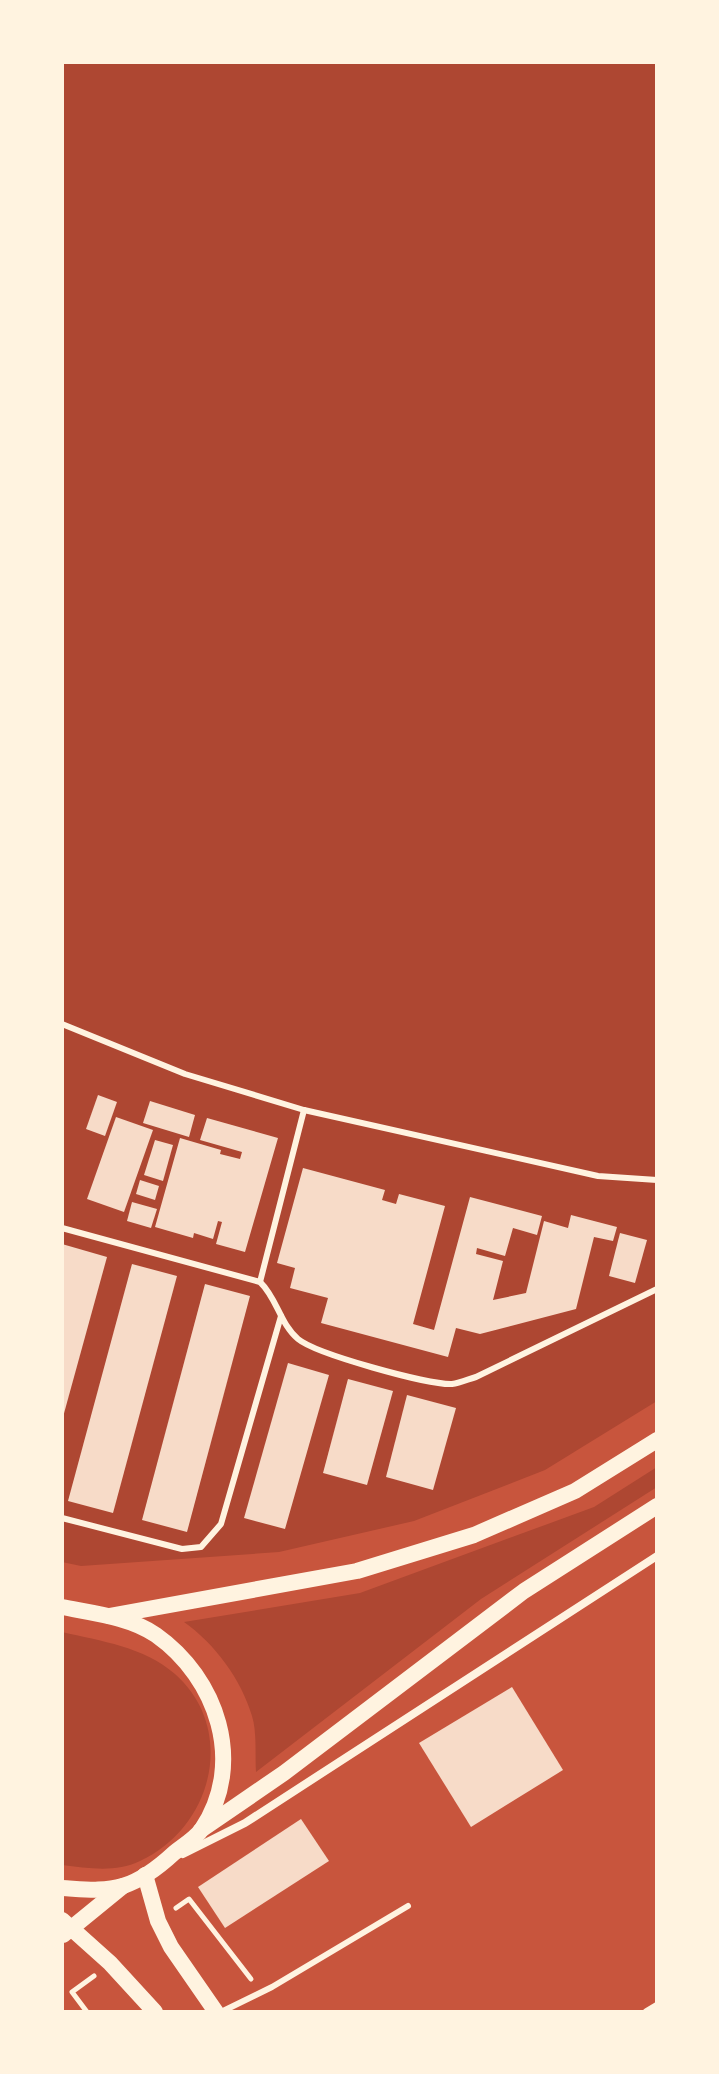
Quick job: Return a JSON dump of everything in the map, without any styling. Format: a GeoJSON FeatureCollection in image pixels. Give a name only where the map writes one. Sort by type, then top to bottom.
{"type":"FeatureCollection","features":[{"type":"Feature","properties":{"kind":"main road"},"geometry":{"type":"LineString","coordinates":[[109,1616],[357,1571],[474,1535],[575,1491],[657,1440]]}},
{"type":"Feature","properties":{"kind":"main road"},"geometry":{"type":"LineString","coordinates":[[155,2012],[110,1963],[65,1928],[160,1865],[201,1830],[284,1773],[524,1591],[657,1506]]}},
{"type":"Feature","properties":{"kind":"main road"},"geometry":{"type":"LineString","coordinates":[[62,1607],[109,1616],[154,1633],[185,1661],[211,1698],[224,1743],[220,1789],[201,1830]]}},
{"type":"Feature","properties":{"kind":"main road"},"geometry":{"type":"LineString","coordinates":[[145,1875],[158,1921],[171,1947],[218,2012]]}},
{"type":"Feature","properties":{"kind":"main road"},"geometry":{"type":"LineString","coordinates":[[62,1888],[96,1890],[124,1886]]}},
{"type":"Feature","properties":{"kind":"street"},"geometry":{"type":"LineString","coordinates":[[160,1865],[245,1823],[657,1556]]}},
{"type":"Feature","properties":{"kind":"street"},"geometry":{"type":"LineString","coordinates":[[647,2012],[657,2006]]}},
{"type":"Feature","properties":{"kind":"lane"},"geometry":{"type":"LineString","coordinates":[[62,1024],[185,1074],[304,1110],[598,1176],[657,1180]]}},
{"type":"Feature","properties":{"kind":"lane"},"geometry":{"type":"LineString","coordinates":[[260,1282],[304,1110]]}},
{"type":"Feature","properties":{"kind":"lane"},"geometry":{"type":"LineString","coordinates":[[62,1228],[260,1282],[297,1338],[319,1350],[433,1382],[455,1384],[476,1377],[657,1289]]}},
{"type":"Feature","properties":{"kind":"lane"},"geometry":{"type":"LineString","coordinates":[[62,1518],[182,1549],[201,1547],[221,1524],[281,1316]]}},
{"type":"Feature","properties":{"kind":"lane"},"geometry":{"type":"LineString","coordinates":[[218,2012],[272,1987],[408,1906]]}},
{"type":"Feature","properties":{"kind":"path"},"geometry":{"type":"LineString","coordinates":[[158,1921],[189,1899],[260,1991]]}},
{"type":"Feature","properties":{"kind":"path"},"geometry":{"type":"LineString","coordinates":[[87,2012],[72,1992],[110,1963]]}},
{"type":"Feature","properties":{"kind":"shaded area"},"geometry":{"type":"Polygon","coordinates":[[[62,62],[657,62],[657,1401],[545,1470],[414,1521],[279,1552],[81,1566],[62,1562],[62,62]]]}},
{"type":"Feature","properties":{"kind":"shaded area"},"geometry":{"type":"Polygon","coordinates":[[[657,1467],[657,1487],[481,1599],[256,1772],[254,1722],[241,1689],[216,1652],[184,1622],[360,1593],[594,1507],[657,1467]]]}},
{"type":"Feature","properties":{"kind":"shaded area"},"geometry":{"type":"Polygon","coordinates":[[[62,1632],[122,1646],[163,1665],[195,1697],[206,1722],[211,1749],[208,1776],[199,1802],[185,1826],[165,1846],[131,1865],[101,1869],[62,1865],[62,1632]]]}},
{"type":"Feature","properties":{"kind":"building"},"geometry":{"type":"Polygon","coordinates":[[[98,1095],[117,1102],[105,1136],[86,1129],[98,1095]]]}},
{"type":"Feature","properties":{"kind":"building"},"geometry":{"type":"Polygon","coordinates":[[[150,1101],[195,1115],[189,1137],[143,1123],[150,1101]]]}},
{"type":"Feature","properties":{"kind":"building"},"geometry":{"type":"Polygon","coordinates":[[[116,1117],[153,1130],[124,1212],[87,1199],[116,1117]]]}},
{"type":"Feature","properties":{"kind":"building"},"geometry":{"type":"Polygon","coordinates":[[[207,1118],[278,1138],[245,1252],[216,1244],[222,1222],[218,1221],[213,1239],[194,1233],[193,1238],[155,1227],[180,1138],[240,1159],[242,1152],[200,1140],[207,1118]]]}},
{"type":"Feature","properties":{"kind":"building"},"geometry":{"type":"Polygon","coordinates":[[[155,1140],[173,1145],[163,1181],[144,1175],[155,1140]]]}},
{"type":"Feature","properties":{"kind":"building"},"geometry":{"type":"Polygon","coordinates":[[[303,1168],[385,1190],[382,1200],[396,1204],[399,1194],[445,1206],[413,1324],[434,1330],[470,1197],[542,1216],[537,1235],[513,1228],[505,1256],[477,1248],[476,1254],[503,1261],[493,1300],[526,1293],[544,1221],[568,1228],[571,1215],[617,1227],[613,1241],[594,1237],[576,1309],[480,1334],[456,1328],[448,1357],[321,1323],[328,1298],[290,1288],[295,1268],[277,1263],[303,1168]]]}},
{"type":"Feature","properties":{"kind":"building"},"geometry":{"type":"Polygon","coordinates":[[[140,1180],[159,1186],[155,1200],[136,1194],[140,1180]]]}},
{"type":"Feature","properties":{"kind":"building"},"geometry":{"type":"Polygon","coordinates":[[[132,1202],[157,1209],[151,1228],[127,1221],[132,1202]]]}},
{"type":"Feature","properties":{"kind":"building"},"geometry":{"type":"Polygon","coordinates":[[[620,1233],[647,1240],[635,1283],[609,1276],[620,1233]]]}},
{"type":"Feature","properties":{"kind":"building"},"geometry":{"type":"Polygon","coordinates":[[[62,1244],[107,1257],[63,1417],[62,1417],[62,1244]]]}},
{"type":"Feature","properties":{"kind":"building"},"geometry":{"type":"Polygon","coordinates":[[[132,1264],[177,1276],[113,1513],[68,1501],[132,1264]]]}},
{"type":"Feature","properties":{"kind":"building"},"geometry":{"type":"Polygon","coordinates":[[[205,1284],[250,1296],[187,1532],[142,1520],[205,1284]]]}},
{"type":"Feature","properties":{"kind":"building"},"geometry":{"type":"Polygon","coordinates":[[[288,1363],[329,1375],[285,1529],[244,1518],[288,1363]]]}},
{"type":"Feature","properties":{"kind":"building"},"geometry":{"type":"Polygon","coordinates":[[[348,1379],[393,1391],[367,1485],[323,1473],[348,1379]]]}},
{"type":"Feature","properties":{"kind":"building"},"geometry":{"type":"Polygon","coordinates":[[[407,1395],[456,1408],[433,1490],[386,1477],[407,1395]]]}},
{"type":"Feature","properties":{"kind":"building"},"geometry":{"type":"Polygon","coordinates":[[[512,1687],[563,1770],[471,1827],[419,1743],[512,1687]]]}},
{"type":"Feature","properties":{"kind":"building"},"geometry":{"type":"Polygon","coordinates":[[[301,1819],[329,1861],[225,1928],[198,1887],[301,1819]]]}}]}
